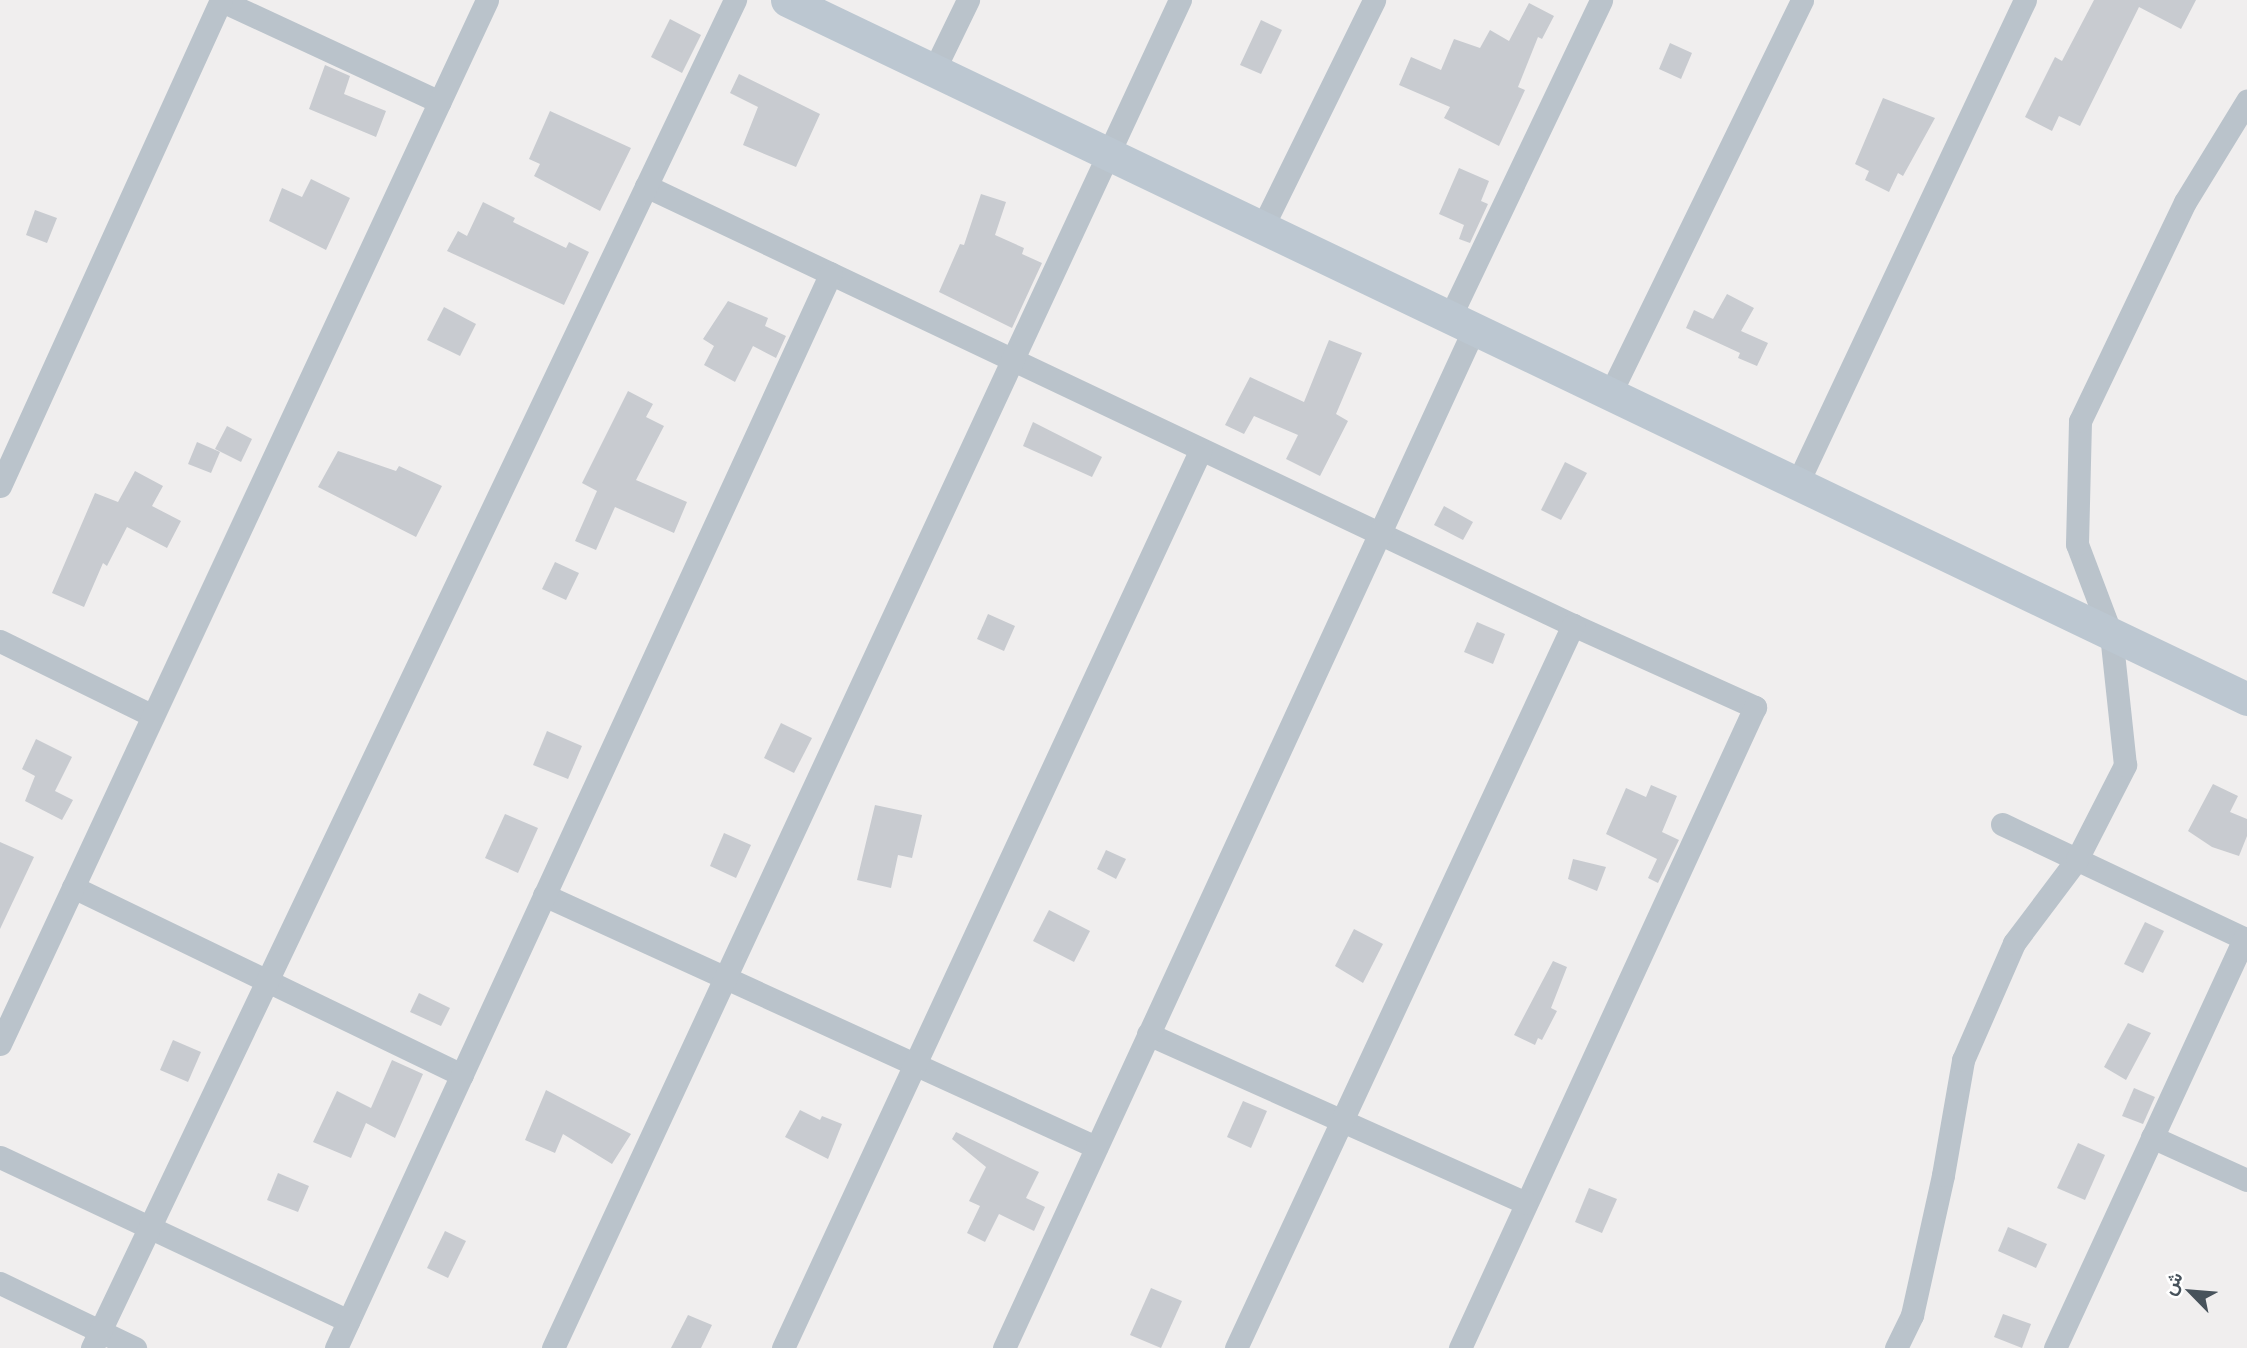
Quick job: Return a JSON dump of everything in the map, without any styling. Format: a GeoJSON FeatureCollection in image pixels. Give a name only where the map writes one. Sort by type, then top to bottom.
{"type":"FeatureCollection","features":[{"type":"Feature","properties":{"kind":"street"},"geometry":{"type":"LineString","coordinates":[[0,486],[220,0],[440,102]]}},
{"type":"Feature","properties":{"kind":"street"},"geometry":{"type":"LineString","coordinates":[[0,1044],[487,0]]}},
{"type":"Feature","properties":{"kind":"street"},"geometry":{"type":"LineString","coordinates":[[96,1339],[735,0]]}},
{"type":"Feature","properties":{"kind":"street"},"geometry":{"type":"LineString","coordinates":[[787,0],[2247,699]]}},
{"type":"Feature","properties":{"kind":"street"},"geometry":{"type":"LineString","coordinates":[[934,70],[968,0]]}},
{"type":"Feature","properties":{"kind":"street"},"geometry":{"type":"LineString","coordinates":[[553,1348],[1180,0]]}},
{"type":"Feature","properties":{"kind":"street"},"geometry":{"type":"LineString","coordinates":[[1262,228],[1374,0]]}},
{"type":"Feature","properties":{"kind":"street"},"geometry":{"type":"LineString","coordinates":[[1004,1348],[1378,533],[1462,323],[1601,0]]}},
{"type":"Feature","properties":{"kind":"street"},"geometry":{"type":"LineString","coordinates":[[1610,394],[1802,0]]}},
{"type":"Feature","properties":{"kind":"street"},"geometry":{"type":"LineString","coordinates":[[1797,484],[2025,0]]}},
{"type":"Feature","properties":{"kind":"street"},"geometry":{"type":"LineString","coordinates":[[1896,1348],[1912,1315],[1943,1175],[1963,1060],[2014,943],[2077,859],[2125,765],[2110,634],[2077,544],[2080,421],[2185,202],[2247,101]]}},
{"type":"Feature","properties":{"kind":"street"},"geometry":{"type":"LineString","coordinates":[[646,186],[1573,625],[1755,707],[1460,1348]]}},
{"type":"Feature","properties":{"kind":"street"},"geometry":{"type":"LineString","coordinates":[[336,1348],[831,273]]}},
{"type":"Feature","properties":{"kind":"street"},"geometry":{"type":"LineString","coordinates":[[783,1348],[1201,449]]}},
{"type":"Feature","properties":{"kind":"street"},"geometry":{"type":"LineString","coordinates":[[1236,1348],[1573,625]]}},
{"type":"Feature","properties":{"kind":"street"},"geometry":{"type":"LineString","coordinates":[[0,641],[153,716]]}},
{"type":"Feature","properties":{"kind":"street"},"geometry":{"type":"LineString","coordinates":[[2002,824],[2245,940],[2055,1348]]}},
{"type":"Feature","properties":{"kind":"street"},"geometry":{"type":"LineString","coordinates":[[73,887],[462,1075]]}},
{"type":"Feature","properties":{"kind":"street"},"geometry":{"type":"LineString","coordinates":[[544,895],[1096,1147]]}},
{"type":"Feature","properties":{"kind":"street"},"geometry":{"type":"LineString","coordinates":[[1149,1034],[1526,1203]]}},
{"type":"Feature","properties":{"kind":"street"},"geometry":{"type":"LineString","coordinates":[[2152,1137],[2247,1180]]}},
{"type":"Feature","properties":{"kind":"street"},"geometry":{"type":"LineString","coordinates":[[0,1157],[348,1321]]}},
{"type":"Feature","properties":{"kind":"street"},"geometry":{"type":"LineString","coordinates":[[0,1283],[96,1339],[135,1348]]}},
{"type":"Feature","properties":{"kind":"building"},"geometry":{"type":"Polygon","coordinates":[[[2094,0],[2196,0],[2181,29],[2139,7],[2080,126],[2059,116],[2052,131],[2025,117],[2055,57],[2062,61],[2094,0]]]}},
{"type":"Feature","properties":{"kind":"building"},"geometry":{"type":"Polygon","coordinates":[[[1529,3],[1554,16],[1542,39],[1538,37],[1518,87],[1525,90],[1499,146],[1444,118],[1450,107],[1399,85],[1411,57],[1441,70],[1454,39],[1480,48],[1490,30],[1509,41],[1529,3]]]}},
{"type":"Feature","properties":{"kind":"building"},"geometry":{"type":"Polygon","coordinates":[[[670,19],[701,35],[682,73],[651,57],[670,19]]]}},
{"type":"Feature","properties":{"kind":"building"},"geometry":{"type":"Polygon","coordinates":[[[1261,20],[1282,30],[1261,74],[1240,65],[1261,20]]]}},
{"type":"Feature","properties":{"kind":"building"},"geometry":{"type":"Polygon","coordinates":[[[1670,43],[1692,53],[1681,79],[1659,69],[1670,43]]]}},
{"type":"Feature","properties":{"kind":"building"},"geometry":{"type":"Polygon","coordinates":[[[325,65],[350,76],[344,94],[386,111],[376,137],[309,109],[325,65]]]}},
{"type":"Feature","properties":{"kind":"building"},"geometry":{"type":"Polygon","coordinates":[[[739,74],[820,114],[796,167],[743,145],[758,107],[730,93],[739,74]]]}},
{"type":"Feature","properties":{"kind":"building"},"geometry":{"type":"Polygon","coordinates":[[[1883,98],[1935,118],[1903,176],[1898,173],[1889,192],[1865,180],[1869,171],[1855,164],[1883,98]]]}},
{"type":"Feature","properties":{"kind":"building"},"geometry":{"type":"Polygon","coordinates":[[[550,111],[631,148],[600,211],[534,176],[540,164],[529,159],[550,111]]]}},
{"type":"Feature","properties":{"kind":"building"},"geometry":{"type":"Polygon","coordinates":[[[1459,168],[1489,181],[1481,201],[1488,204],[1470,243],[1459,239],[1464,225],[1439,214],[1459,168]]]}},
{"type":"Feature","properties":{"kind":"building"},"geometry":{"type":"Polygon","coordinates":[[[311,179],[350,198],[326,250],[269,221],[282,188],[302,197],[311,179]]]}},
{"type":"Feature","properties":{"kind":"building"},"geometry":{"type":"Polygon","coordinates":[[[981,194],[1006,202],[995,235],[1024,248],[1022,254],[1042,263],[1012,328],[939,292],[960,244],[964,245],[981,194]]]}},
{"type":"Feature","properties":{"kind":"building"},"geometry":{"type":"Polygon","coordinates":[[[483,202],[515,218],[513,222],[566,248],[569,242],[589,252],[564,305],[447,251],[458,231],[467,236],[483,202]]]}},
{"type":"Feature","properties":{"kind":"building"},"geometry":{"type":"Polygon","coordinates":[[[35,210],[57,218],[47,243],[26,235],[35,210]]]}},
{"type":"Feature","properties":{"kind":"building"},"geometry":{"type":"Polygon","coordinates":[[[1727,294],[1754,308],[1741,331],[1768,343],[1757,366],[1738,358],[1740,353],[1686,328],[1694,310],[1713,319],[1727,294]]]}},
{"type":"Feature","properties":{"kind":"building"},"geometry":{"type":"Polygon","coordinates":[[[728,301],[768,318],[765,326],[786,336],[776,358],[753,346],[735,382],[704,365],[714,346],[703,339],[728,301]]]}},
{"type":"Feature","properties":{"kind":"building"},"geometry":{"type":"Polygon","coordinates":[[[444,307],[476,324],[460,356],[427,340],[444,307]]]}},
{"type":"Feature","properties":{"kind":"building"},"geometry":{"type":"Polygon","coordinates":[[[1329,340],[1362,353],[1336,414],[1348,421],[1320,476],[1286,459],[1298,435],[1254,416],[1244,434],[1225,425],[1250,377],[1304,402],[1329,340]]]}},
{"type":"Feature","properties":{"kind":"building"},"geometry":{"type":"Polygon","coordinates":[[[628,391],[653,404],[646,417],[664,426],[636,480],[687,502],[674,533],[615,507],[596,550],[575,541],[597,491],[582,483],[628,391]]]}},
{"type":"Feature","properties":{"kind":"building"},"geometry":{"type":"Polygon","coordinates":[[[1033,422],[1102,457],[1092,477],[1023,446],[1033,422]]]}},
{"type":"Feature","properties":{"kind":"building"},"geometry":{"type":"Polygon","coordinates":[[[227,426],[252,439],[241,462],[215,449],[227,426]]]}},
{"type":"Feature","properties":{"kind":"building"},"geometry":{"type":"Polygon","coordinates":[[[197,442],[220,452],[211,473],[188,464],[197,442]]]}},
{"type":"Feature","properties":{"kind":"building"},"geometry":{"type":"Polygon","coordinates":[[[338,451],[396,471],[399,466],[442,486],[416,537],[318,487],[338,451]]]}},
{"type":"Feature","properties":{"kind":"building"},"geometry":{"type":"Polygon","coordinates":[[[1565,462],[1587,473],[1561,520],[1541,510],[1565,462]]]}},
{"type":"Feature","properties":{"kind":"building"},"geometry":{"type":"Polygon","coordinates":[[[135,471],[163,486],[152,506],[181,521],[167,548],[127,527],[107,566],[103,563],[84,607],[52,593],[95,493],[118,502],[135,471]]]}},
{"type":"Feature","properties":{"kind":"building"},"geometry":{"type":"Polygon","coordinates":[[[1444,506],[1473,522],[1463,540],[1434,525],[1444,506]]]}},
{"type":"Feature","properties":{"kind":"building"},"geometry":{"type":"Polygon","coordinates":[[[555,562],[579,573],[566,600],[542,589],[555,562]]]}},
{"type":"Feature","properties":{"kind":"building"},"geometry":{"type":"Polygon","coordinates":[[[988,614],[1015,626],[1004,651],[977,639],[988,614]]]}},
{"type":"Feature","properties":{"kind":"building"},"geometry":{"type":"Polygon","coordinates":[[[1477,622],[1505,634],[1493,664],[1464,652],[1477,622]]]}},
{"type":"Feature","properties":{"kind":"building"},"geometry":{"type":"Polygon","coordinates":[[[781,723],[812,738],[794,773],[764,758],[781,723]]]}},
{"type":"Feature","properties":{"kind":"building"},"geometry":{"type":"Polygon","coordinates":[[[547,731],[582,746],[568,779],[533,765],[547,731]]]}},
{"type":"Feature","properties":{"kind":"building"},"geometry":{"type":"Polygon","coordinates":[[[36,739],[72,757],[55,791],[73,800],[62,820],[25,801],[35,776],[22,769],[36,739]]]}},
{"type":"Feature","properties":{"kind":"building"},"geometry":{"type":"Polygon","coordinates":[[[2213,784],[2238,796],[2230,812],[2247,819],[2247,836],[2239,856],[2212,847],[2188,831],[2213,784]]]}},
{"type":"Feature","properties":{"kind":"building"},"geometry":{"type":"Polygon","coordinates":[[[1651,785],[1677,796],[1662,832],[1679,840],[1658,883],[1648,878],[1657,859],[1606,834],[1626,788],[1646,797],[1651,785]]]}},
{"type":"Feature","properties":{"kind":"building"},"geometry":{"type":"Polygon","coordinates":[[[875,805],[922,815],[912,858],[898,855],[891,888],[857,880],[875,805]]]}},
{"type":"Feature","properties":{"kind":"building"},"geometry":{"type":"Polygon","coordinates":[[[505,814],[538,828],[518,873],[485,858],[505,814]]]}},
{"type":"Feature","properties":{"kind":"building"},"geometry":{"type":"Polygon","coordinates":[[[724,833],[751,845],[736,878],[710,866],[724,833]]]}},
{"type":"Feature","properties":{"kind":"building"},"geometry":{"type":"Polygon","coordinates":[[[0,842],[34,857],[0,929],[0,842]]]}},
{"type":"Feature","properties":{"kind":"building"},"geometry":{"type":"Polygon","coordinates":[[[1106,850],[1126,859],[1116,879],[1097,869],[1106,850]]]}},
{"type":"Feature","properties":{"kind":"building"},"geometry":{"type":"Polygon","coordinates":[[[1573,859],[1606,867],[1597,891],[1568,879],[1573,859]]]}},
{"type":"Feature","properties":{"kind":"building"},"geometry":{"type":"Polygon","coordinates":[[[1049,910],[1090,931],[1074,962],[1033,941],[1049,910]]]}},
{"type":"Feature","properties":{"kind":"building"},"geometry":{"type":"Polygon","coordinates":[[[2145,922],[2164,931],[2143,973],[2124,964],[2145,922]]]}},
{"type":"Feature","properties":{"kind":"building"},"geometry":{"type":"Polygon","coordinates":[[[1354,929],[1383,944],[1363,983],[1335,966],[1354,929]]]}},
{"type":"Feature","properties":{"kind":"building"},"geometry":{"type":"Polygon","coordinates":[[[1553,961],[1567,967],[1551,1008],[1557,1011],[1542,1040],[1538,1038],[1535,1045],[1514,1035],[1553,961]]]}},
{"type":"Feature","properties":{"kind":"building"},"geometry":{"type":"Polygon","coordinates":[[[419,993],[450,1008],[441,1026],[410,1012],[419,993]]]}},
{"type":"Feature","properties":{"kind":"building"},"geometry":{"type":"Polygon","coordinates":[[[2128,1023],[2151,1033],[2126,1080],[2104,1067],[2128,1023]]]}},
{"type":"Feature","properties":{"kind":"building"},"geometry":{"type":"Polygon","coordinates":[[[173,1040],[201,1052],[188,1082],[160,1070],[173,1040]]]}},
{"type":"Feature","properties":{"kind":"building"},"geometry":{"type":"Polygon","coordinates":[[[392,1060],[423,1074],[395,1138],[366,1123],[351,1158],[313,1142],[337,1091],[371,1108],[392,1060]]]}},
{"type":"Feature","properties":{"kind":"building"},"geometry":{"type":"Polygon","coordinates":[[[2134,1088],[2155,1097],[2143,1124],[2122,1116],[2134,1088]]]}},
{"type":"Feature","properties":{"kind":"building"},"geometry":{"type":"Polygon","coordinates":[[[546,1090],[631,1134],[612,1164],[563,1134],[555,1153],[525,1140],[546,1090]]]}},
{"type":"Feature","properties":{"kind":"building"},"geometry":{"type":"Polygon","coordinates":[[[1243,1101],[1267,1111],[1251,1148],[1227,1137],[1243,1101]]]}},
{"type":"Feature","properties":{"kind":"building"},"geometry":{"type":"Polygon","coordinates":[[[800,1110],[820,1120],[822,1116],[842,1124],[828,1159],[785,1137],[800,1110]]]}},
{"type":"Feature","properties":{"kind":"building"},"geometry":{"type":"Polygon","coordinates":[[[956,1132],[1039,1172],[1026,1198],[1045,1207],[1034,1231],[999,1214],[985,1242],[967,1233],[980,1206],[969,1201],[986,1167],[952,1139],[956,1132]]]}},
{"type":"Feature","properties":{"kind":"building"},"geometry":{"type":"Polygon","coordinates":[[[2078,1143],[2105,1155],[2085,1200],[2057,1188],[2078,1143]]]}},
{"type":"Feature","properties":{"kind":"building"},"geometry":{"type":"Polygon","coordinates":[[[278,1173],[309,1186],[298,1212],[267,1200],[278,1173]]]}},
{"type":"Feature","properties":{"kind":"building"},"geometry":{"type":"Polygon","coordinates":[[[1589,1188],[1617,1199],[1602,1233],[1575,1222],[1589,1188]]]}},
{"type":"Feature","properties":{"kind":"building"},"geometry":{"type":"Polygon","coordinates":[[[2008,1227],[2047,1244],[2036,1268],[1998,1251],[2008,1227]]]}},
{"type":"Feature","properties":{"kind":"building"},"geometry":{"type":"Polygon","coordinates":[[[445,1231],[466,1241],[448,1278],[427,1268],[445,1231]]]}},
{"type":"Feature","properties":{"kind":"building"},"geometry":{"type":"Polygon","coordinates":[[[1151,1288],[1182,1301],[1161,1348],[1130,1335],[1151,1288]]]}},
{"type":"Feature","properties":{"kind":"building"},"geometry":{"type":"Polygon","coordinates":[[[2003,1314],[2031,1324],[2022,1348],[1994,1337],[2003,1314]]]}},
{"type":"Feature","properties":{"kind":"building"},"geometry":{"type":"Polygon","coordinates":[[[688,1315],[712,1325],[701,1348],[671,1348],[688,1315]]]}}]}
